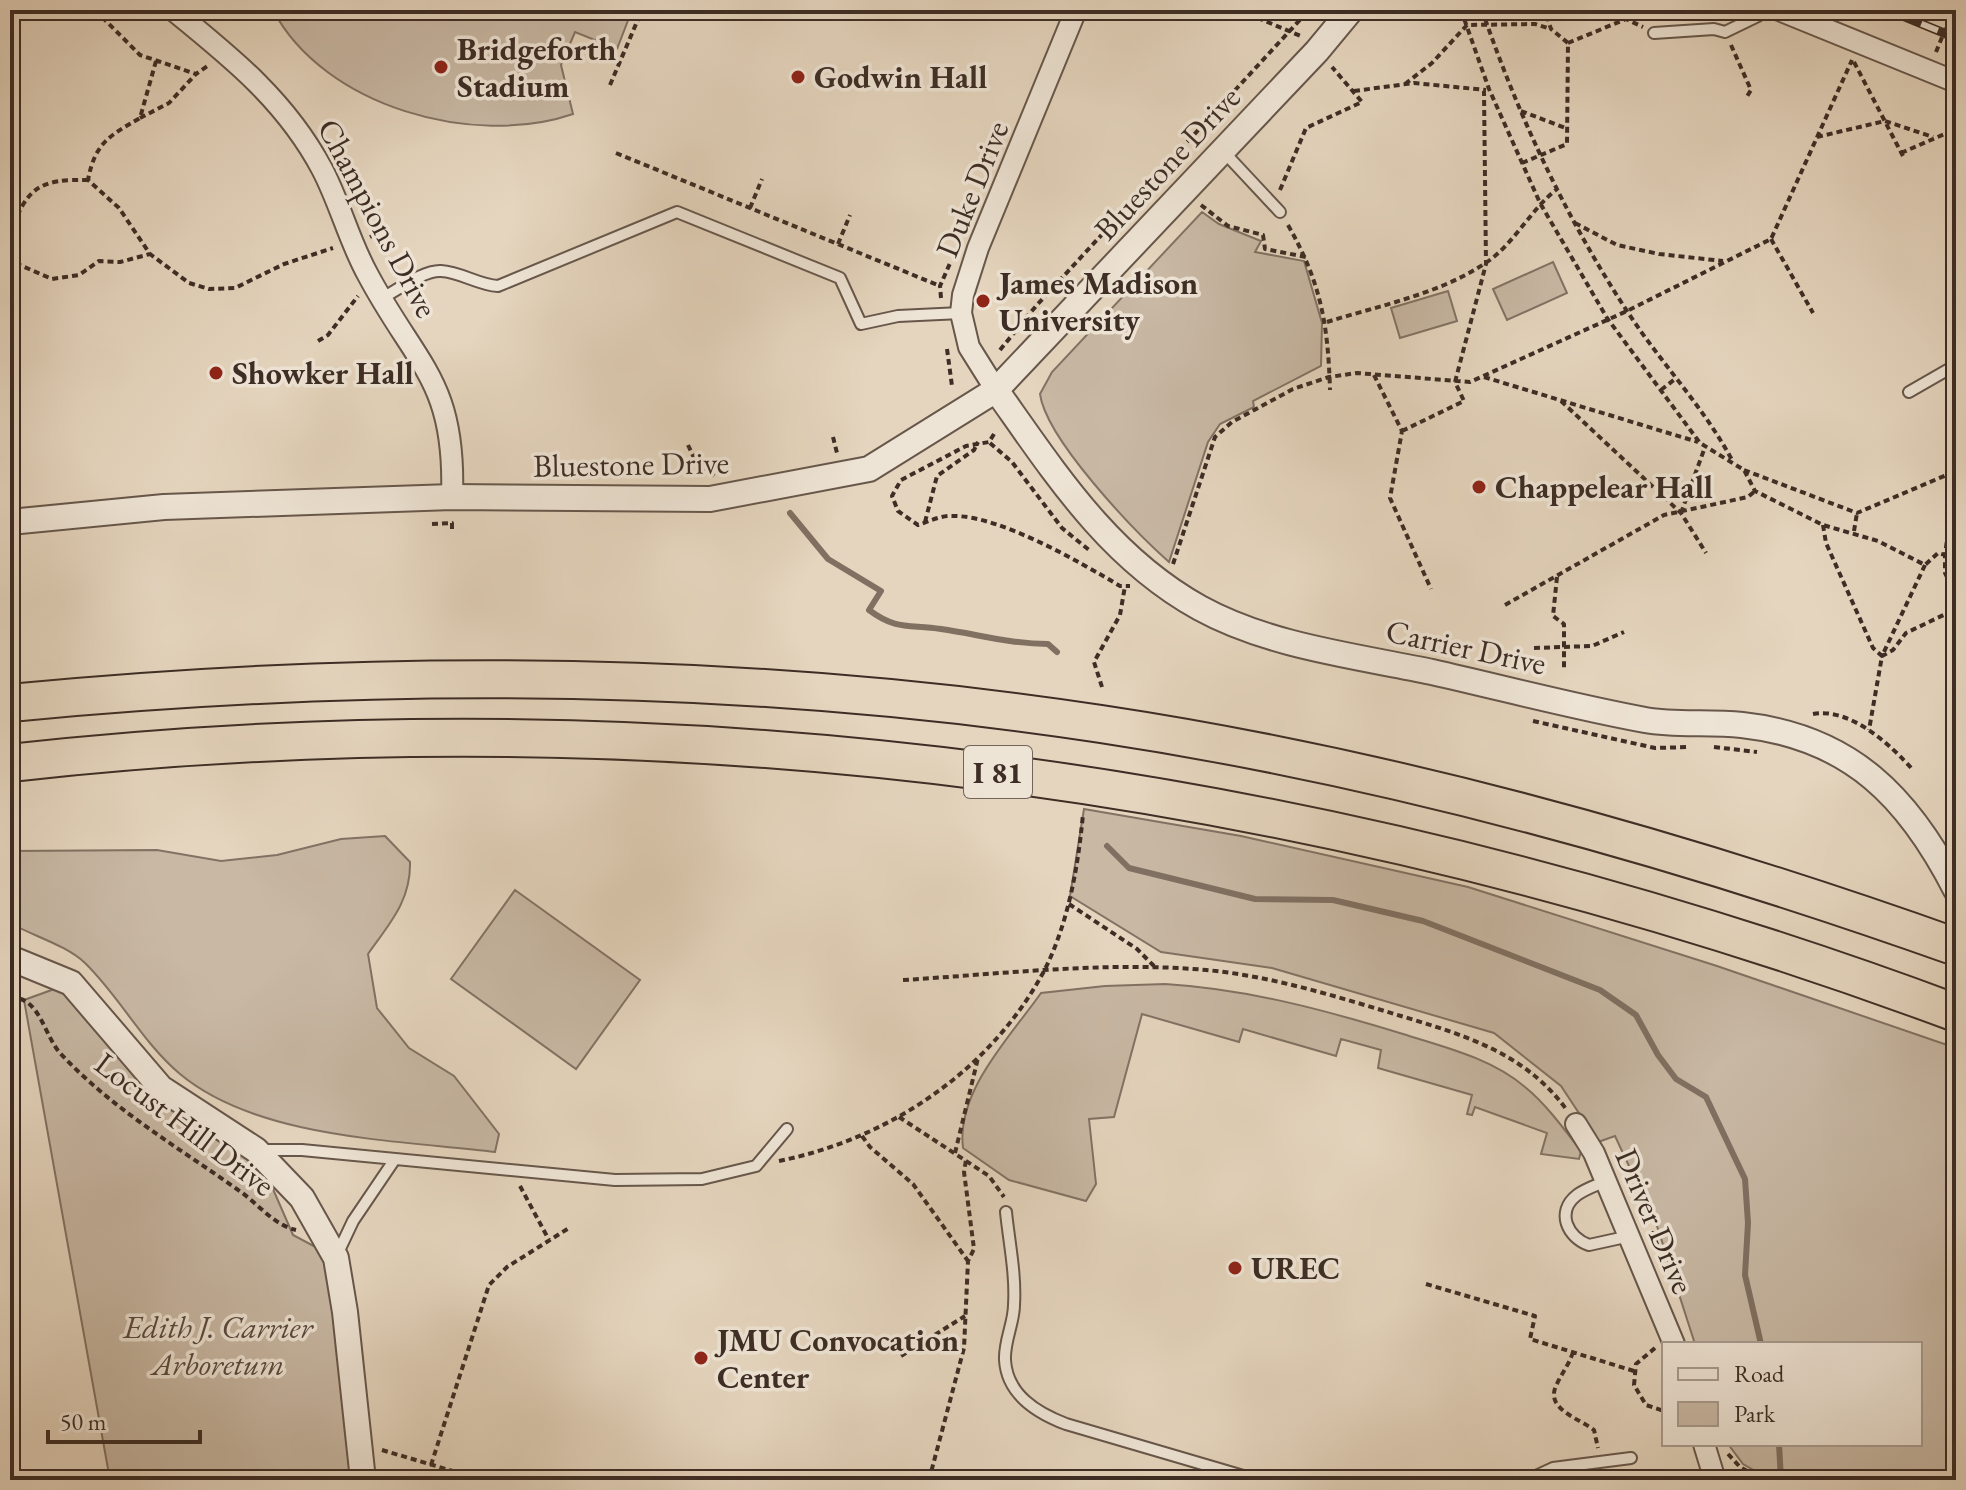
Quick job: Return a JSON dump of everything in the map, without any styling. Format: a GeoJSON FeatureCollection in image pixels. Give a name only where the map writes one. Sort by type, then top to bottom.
{"type":"FeatureCollection","features":[{"type":"Feature","properties":{"kind":"highway","name":"I 81"},"geometry":{"type":"LineString","coordinates":[[10,703],[199,687],[490,678],[789,690],[1100,724],[1330,767],[1514,809],[1707,863],[1956,947]]}},
{"type":"Feature","properties":{"kind":"highway","name":"I 81"},"geometry":{"type":"LineString","coordinates":[[10,765],[72,756],[260,743],[496,738],[785,750],[977,769],[1174,798],[1456,856],[1741,937],[1956,1013]]}},
{"type":"Feature","properties":{"kind":"street","name":"Champions Drive"},"geometry":{"type":"LineString","coordinates":[[173,10],[244,68],[290,118],[323,171],[361,263],[424,361],[440,394],[451,440],[452,497]]}},
{"type":"Feature","properties":{"kind":"street","name":"Duke Drive"},"geometry":{"type":"LineString","coordinates":[[961,313],[978,248],[1076,10]]}},
{"type":"Feature","properties":{"kind":"street","name":"Bluestone Drive"},"geometry":{"type":"LineString","coordinates":[[10,522],[164,507],[452,497],[710,499],[846,476],[894,457],[996,390],[1223,151],[1351,10]]}},
{"type":"Feature","properties":{"kind":"street"},"geometry":{"type":"LineString","coordinates":[[1779,10],[1856,52],[1928,71],[1956,82]]}},
{"type":"Feature","properties":{"kind":"street"},"geometry":{"type":"LineString","coordinates":[[961,313],[969,347],[996,390]]}},
{"type":"Feature","properties":{"kind":"street","name":"Carrier Drive"},"geometry":{"type":"LineString","coordinates":[[996,390],[1098,529],[1149,575],[1202,609],[1292,641],[1642,720],[1744,725],[1786,734],[1844,759],[1878,782],[1916,820],[1956,890]]}},
{"type":"Feature","properties":{"kind":"street"},"geometry":{"type":"LineString","coordinates":[[10,958],[71,983],[161,1088],[256,1150],[302,1198],[336,1258],[363,1480]]}},
{"type":"Feature","properties":{"kind":"street","name":"Driver Drive"},"geometry":{"type":"LineString","coordinates":[[1576,1124],[1630,1236],[1666,1342]]}},
{"type":"Feature","properties":{"kind":"street"},"geometry":{"type":"LineString","coordinates":[[1705,1446],[1715,1480]]}},
{"type":"Feature","properties":{"kind":"lane"},"geometry":{"type":"LineString","coordinates":[[1654,33],[1714,29],[1725,32],[1758,16],[1761,10]]}},
{"type":"Feature","properties":{"kind":"lane"},"geometry":{"type":"LineString","coordinates":[[1223,151],[1280,212]]}},
{"type":"Feature","properties":{"kind":"lane"},"geometry":{"type":"LineString","coordinates":[[382,298],[431,273],[442,271],[481,285],[498,286],[677,212],[840,278],[861,324],[898,316],[961,313]]}},
{"type":"Feature","properties":{"kind":"lane"},"geometry":{"type":"LineString","coordinates":[[1909,392],[1956,365]]}},
{"type":"Feature","properties":{"kind":"lane"},"geometry":{"type":"LineString","coordinates":[[256,1150],[302,1150],[615,1180],[702,1179],[756,1166],[787,1129]]}},
{"type":"Feature","properties":{"kind":"lane"},"geometry":{"type":"LineString","coordinates":[[336,1258],[353,1221],[395,1159]]}},
{"type":"Feature","properties":{"kind":"lane"},"geometry":{"type":"LineString","coordinates":[[1606,1181],[1576,1195],[1570,1202],[1566,1211],[1568,1229],[1573,1237],[1589,1245],[1630,1236]]}},
{"type":"Feature","properties":{"kind":"lane"},"geometry":{"type":"LineString","coordinates":[[1006,1212],[1015,1297],[1005,1361],[1012,1383],[1022,1399],[1041,1415],[1066,1424],[1257,1480]]}},
{"type":"Feature","properties":{"kind":"lane"},"geometry":{"type":"LineString","coordinates":[[1527,1480],[1553,1468],[1631,1458]]}},
{"type":"Feature","properties":{"kind":"path"},"geometry":{"type":"LineString","coordinates":[[95,10],[140,55],[196,74]]}},
{"type":"Feature","properties":{"kind":"path"},"geometry":{"type":"LineString","coordinates":[[610,85],[642,10]]}},
{"type":"Feature","properties":{"kind":"path"},"geometry":{"type":"LineString","coordinates":[[1239,10],[1305,38]]}},
{"type":"Feature","properties":{"kind":"path"},"geometry":{"type":"LineString","coordinates":[[1261,18],[1264,10]]}},
{"type":"Feature","properties":{"kind":"path"},"geometry":{"type":"LineString","coordinates":[[1000,350],[1036,306],[1309,10]]}},
{"type":"Feature","properties":{"kind":"path"},"geometry":{"type":"LineString","coordinates":[[1461,10],[1486,90],[1540,203],[1607,318],[1702,445]]}},
{"type":"Feature","properties":{"kind":"path"},"geometry":{"type":"LineString","coordinates":[[1482,10],[1540,155],[1574,222],[1627,311],[1675,379],[1713,425],[1733,461]]}},
{"type":"Feature","properties":{"kind":"path"},"geometry":{"type":"LineString","coordinates":[[1545,10],[1551,29]]}},
{"type":"Feature","properties":{"kind":"path"},"geometry":{"type":"LineString","coordinates":[[1928,71],[1953,10]]}},
{"type":"Feature","properties":{"kind":"path"},"geometry":{"type":"LineString","coordinates":[[1568,43],[1626,19],[1654,33]]}},
{"type":"Feature","properties":{"kind":"path"},"geometry":{"type":"LineString","coordinates":[[1405,84],[1432,63],[1467,25],[1535,24],[1551,29],[1568,43]]}},
{"type":"Feature","properties":{"kind":"path"},"geometry":{"type":"LineString","coordinates":[[1725,32],[1751,90],[1746,98]]}},
{"type":"Feature","properties":{"kind":"path"},"geometry":{"type":"LineString","coordinates":[[1522,163],[1567,144],[1568,43]]}},
{"type":"Feature","properties":{"kind":"path"},"geometry":{"type":"LineString","coordinates":[[1856,52],[1903,156],[1933,137],[1956,129]]}},
{"type":"Feature","properties":{"kind":"path"},"geometry":{"type":"LineString","coordinates":[[1171,569],[1215,437],[1221,430],[1293,389],[1329,377],[1374,375],[1455,382],[1483,377],[1627,311],[1771,239],[1856,52]]}},
{"type":"Feature","properties":{"kind":"path"},"geometry":{"type":"LineString","coordinates":[[140,118],[156,61]]}},
{"type":"Feature","properties":{"kind":"path"},"geometry":{"type":"LineString","coordinates":[[88,180],[95,154],[107,137],[169,103],[196,74],[214,61]]}},
{"type":"Feature","properties":{"kind":"path"},"geometry":{"type":"LineString","coordinates":[[1279,186],[1306,128],[1362,102],[1331,66]]}},
{"type":"Feature","properties":{"kind":"path"},"geometry":{"type":"LineString","coordinates":[[1354,91],[1405,84],[1486,90]]}},
{"type":"Feature","properties":{"kind":"path"},"geometry":{"type":"LineString","coordinates":[[1402,431],[1464,401],[1455,382],[1486,264],[1486,90]]}},
{"type":"Feature","properties":{"kind":"path"},"geometry":{"type":"LineString","coordinates":[[1521,111],[1568,129]]}},
{"type":"Feature","properties":{"kind":"path"},"geometry":{"type":"LineString","coordinates":[[1816,137],[1885,121],[1933,137]]}},
{"type":"Feature","properties":{"kind":"path"},"geometry":{"type":"LineString","coordinates":[[616,153],[940,286]]}},
{"type":"Feature","properties":{"kind":"path"},"geometry":{"type":"LineString","coordinates":[[750,208],[762,179]]}},
{"type":"Feature","properties":{"kind":"path"},"geometry":{"type":"LineString","coordinates":[[10,234],[25,200],[41,185],[52,180],[88,180],[119,208],[150,254],[189,283],[209,289],[235,288],[284,264],[334,247]]}},
{"type":"Feature","properties":{"kind":"path"},"geometry":{"type":"LineString","coordinates":[[1327,322],[1447,283],[1486,264],[1540,203],[1557,189]]}},
{"type":"Feature","properties":{"kind":"path"},"geometry":{"type":"LineString","coordinates":[[1201,205],[1228,226],[1263,235],[1265,249],[1306,257],[1327,322],[1330,390]]}},
{"type":"Feature","properties":{"kind":"path"},"geometry":{"type":"LineString","coordinates":[[838,244],[850,215]]}},
{"type":"Feature","properties":{"kind":"path"},"geometry":{"type":"LineString","coordinates":[[1574,222],[1617,245],[1659,254],[1726,261]]}},
{"type":"Feature","properties":{"kind":"path"},"geometry":{"type":"LineString","coordinates":[[370,237],[387,229]]}},
{"type":"Feature","properties":{"kind":"path"},"geometry":{"type":"LineString","coordinates":[[1771,239],[1813,313]]}},
{"type":"Feature","properties":{"kind":"path"},"geometry":{"type":"LineString","coordinates":[[10,254],[20,265],[52,279],[79,275],[99,261],[120,262],[150,254]]}},
{"type":"Feature","properties":{"kind":"path"},"geometry":{"type":"LineString","coordinates":[[318,341],[328,335],[358,296]]}},
{"type":"Feature","properties":{"kind":"path"},"geometry":{"type":"LineString","coordinates":[[947,343],[952,386]]}},
{"type":"Feature","properties":{"kind":"path"},"geometry":{"type":"LineString","coordinates":[[1374,375],[1402,431],[1390,498],[1431,589]]}},
{"type":"Feature","properties":{"kind":"path"},"geometry":{"type":"LineString","coordinates":[[1483,377],[1702,445],[1744,470],[1857,513],[1956,472]]}},
{"type":"Feature","properties":{"kind":"path"},"geometry":{"type":"LineString","coordinates":[[1660,390],[1675,379]]}},
{"type":"Feature","properties":{"kind":"path"},"geometry":{"type":"LineString","coordinates":[[1559,399],[1681,513],[1706,553]]}},
{"type":"Feature","properties":{"kind":"path"},"geometry":{"type":"LineString","coordinates":[[989,442],[994,434]]}},
{"type":"Feature","properties":{"kind":"path"},"geometry":{"type":"LineString","coordinates":[[833,437],[841,463]]}},
{"type":"Feature","properties":{"kind":"path"},"geometry":{"type":"LineString","coordinates":[[925,522],[937,476],[974,450],[978,442]]}},
{"type":"Feature","properties":{"kind":"path"},"geometry":{"type":"LineString","coordinates":[[1055,520],[1012,462],[989,442],[978,442],[897,483],[892,496],[898,511],[918,525],[956,515],[983,522],[1032,539],[1120,586],[1130,586]]}},
{"type":"Feature","properties":{"kind":"path"},"geometry":{"type":"LineString","coordinates":[[688,445],[696,462],[714,476]]}},
{"type":"Feature","properties":{"kind":"path"},"geometry":{"type":"LineString","coordinates":[[1681,513],[1702,445]]}},
{"type":"Feature","properties":{"kind":"path"},"geometry":{"type":"LineString","coordinates":[[1744,470],[1755,491],[1823,525],[1854,532],[1925,565]]}},
{"type":"Feature","properties":{"kind":"path"},"geometry":{"type":"LineString","coordinates":[[1956,472],[1945,555],[1945,573],[1956,596]]}},
{"type":"Feature","properties":{"kind":"path"},"geometry":{"type":"LineString","coordinates":[[1505,605],[1664,515],[1748,497],[1755,491]]}},
{"type":"Feature","properties":{"kind":"path"},"geometry":{"type":"LineString","coordinates":[[1854,532],[1857,513]]}},
{"type":"Feature","properties":{"kind":"path"},"geometry":{"type":"LineString","coordinates":[[432,524],[452,523],[452,533]]}},
{"type":"Feature","properties":{"kind":"path"},"geometry":{"type":"LineString","coordinates":[[1823,525],[1826,543],[1873,648],[1882,656]]}},
{"type":"Feature","properties":{"kind":"path"},"geometry":{"type":"LineString","coordinates":[[1869,730],[1882,656],[1925,565],[1938,553],[1956,558]]}},
{"type":"Feature","properties":{"kind":"path"},"geometry":{"type":"LineString","coordinates":[[1557,577],[1553,616],[1564,624],[1564,668]]}},
{"type":"Feature","properties":{"kind":"path"},"geometry":{"type":"LineString","coordinates":[[1102,687],[1094,662],[1120,615],[1125,592]]}},
{"type":"Feature","properties":{"kind":"path"},"geometry":{"type":"LineString","coordinates":[[1882,656],[1893,650],[1906,633],[1956,609]]}},
{"type":"Feature","properties":{"kind":"path"},"geometry":{"type":"LineString","coordinates":[[1534,648],[1592,646],[1624,632]]}},
{"type":"Feature","properties":{"kind":"path"},"geometry":{"type":"LineString","coordinates":[[1813,714],[1824,712],[1869,730],[1887,741],[1913,770]]}},
{"type":"Feature","properties":{"kind":"path"},"geometry":{"type":"LineString","coordinates":[[756,1166],[816,1154],[862,1136],[899,1117],[978,1058],[1010,1022],[1043,972],[1069,904],[1084,809]]}},
{"type":"Feature","properties":{"kind":"path"},"geometry":{"type":"LineString","coordinates":[[1069,904],[1137,949],[1154,966]]}},
{"type":"Feature","properties":{"kind":"path"},"geometry":{"type":"LineString","coordinates":[[903,980],[1154,966],[1262,978],[1463,1035],[1505,1054],[1534,1074],[1556,1095],[1576,1124]]}},
{"type":"Feature","properties":{"kind":"path","name":"Locust Hill Drive"},"geometry":{"type":"LineString","coordinates":[[10,998],[23,998],[30,1003],[54,1046],[134,1120],[239,1190],[285,1227],[295,1230],[318,1224]]}},
{"type":"Feature","properties":{"kind":"path"},"geometry":{"type":"LineString","coordinates":[[955,1153],[978,1058]]}},
{"type":"Feature","properties":{"kind":"path"},"geometry":{"type":"LineString","coordinates":[[899,1117],[999,1185],[1006,1212]]}},
{"type":"Feature","properties":{"kind":"path"},"geometry":{"type":"LineString","coordinates":[[862,1136],[870,1147],[913,1184],[968,1261]]}},
{"type":"Feature","properties":{"kind":"path"},"geometry":{"type":"LineString","coordinates":[[929,1480],[964,1348],[968,1261],[974,1249],[964,1172],[966,1160]]}},
{"type":"Feature","properties":{"kind":"path"},"geometry":{"type":"LineString","coordinates":[[512,1170],[549,1240]]}},
{"type":"Feature","properties":{"kind":"path"},"geometry":{"type":"LineString","coordinates":[[431,1465],[489,1285],[507,1267],[569,1228]]}},
{"type":"Feature","properties":{"kind":"path"},"geometry":{"type":"LineString","coordinates":[[1426,1284],[1535,1316],[1530,1339],[1634,1371]]}},
{"type":"Feature","properties":{"kind":"path"},"geometry":{"type":"LineString","coordinates":[[901,1356],[965,1316]]}},
{"type":"Feature","properties":{"kind":"path"},"geometry":{"type":"LineString","coordinates":[[1634,1371],[1662,1346]]}},
{"type":"Feature","properties":{"kind":"path"},"geometry":{"type":"LineString","coordinates":[[1573,1352],[1555,1388],[1554,1398],[1563,1411],[1594,1430],[1598,1450]]}},
{"type":"Feature","properties":{"kind":"path"},"geometry":{"type":"LineString","coordinates":[[1634,1371],[1640,1399],[1652,1409],[1662,1411]]}},
{"type":"Feature","properties":{"kind":"path"},"geometry":{"type":"LineString","coordinates":[[359,1443],[483,1480]]}},
{"type":"Feature","properties":{"kind":"path"},"geometry":{"type":"LineString","coordinates":[[1726,1446],[1733,1460],[1763,1480]]}},
{"type":"Feature","properties":{"kind":"green space","name":"Bridgeforth Stadium"},"geometry":{"type":"Polygon","coordinates":[[[273,10],[632,10],[617,49],[575,32],[561,65],[573,114],[534,123],[492,126],[448,122],[405,111],[364,94],[327,72],[296,44],[273,10]]]}},
{"type":"Feature","properties":{"kind":"green space"},"geometry":{"type":"Polygon","coordinates":[[[1202,212],[1219,224],[1261,241],[1255,252],[1304,261],[1322,323],[1321,366],[1253,401],[1254,407],[1220,424],[1208,442],[1169,562],[1114,507],[1074,459],[1046,413],[1040,394],[1052,372],[1202,212]]]}},
{"type":"Feature","properties":{"kind":"green space"},"geometry":{"type":"Polygon","coordinates":[[[1553,262],[1567,293],[1507,320],[1493,289],[1553,262]]]}},
{"type":"Feature","properties":{"kind":"green space"},"geometry":{"type":"Polygon","coordinates":[[[1448,291],[1457,321],[1400,338],[1391,308],[1448,291]]]}},
{"type":"Feature","properties":{"kind":"green space"},"geometry":{"type":"Polygon","coordinates":[[[1084,809],[1241,836],[1468,887],[1717,966],[1956,1048],[1956,1480],[1771,1480],[1743,1464],[1730,1446],[1922,1446],[1922,1342],[1694,1342],[1657,1226],[1615,1136],[1598,1142],[1561,1086],[1494,1033],[1272,968],[1161,952],[1070,896],[1084,809]]]}},
{"type":"Feature","properties":{"kind":"green space"},"geometry":{"type":"Polygon","coordinates":[[[385,836],[410,862],[403,900],[368,954],[377,1008],[409,1048],[454,1076],[499,1134],[495,1152],[330,1133],[248,1112],[212,1096],[166,1061],[85,963],[59,946],[10,923],[10,851],[157,850],[221,861],[277,855],[341,839],[385,836]]]}},
{"type":"Feature","properties":{"kind":"green space"},"geometry":{"type":"Polygon","coordinates":[[[515,890],[640,980],[576,1069],[451,979],[515,890]]]}},
{"type":"Feature","properties":{"kind":"green space","name":"Edith J. Carrier Arboretum"},"geometry":{"type":"Polygon","coordinates":[[[71,983],[161,1088],[256,1150],[293,1235],[336,1258],[363,1480],[110,1480],[24,1000],[71,983]]]}},
{"type":"Feature","properties":{"kind":"green space"},"geometry":{"type":"Polygon","coordinates":[[[1165,984],[1256,996],[1315,1009],[1467,1054],[1512,1077],[1540,1101],[1581,1151],[1579,1159],[1541,1154],[1547,1133],[1475,1107],[1472,1115],[1467,1114],[1472,1095],[1378,1068],[1381,1050],[1341,1039],[1336,1056],[1243,1029],[1239,1042],[1142,1014],[1114,1117],[1089,1119],[1096,1184],[1086,1201],[1009,1180],[963,1148],[963,1127],[977,1085],[1001,1046],[1041,993],[1165,984]]]}},
{"type":"Feature","properties":{"kind":"waterway"},"geometry":{"type":"LineString","coordinates":[[790,513],[828,559],[881,591],[869,610],[879,617],[904,626],[1048,644],[1057,652]]}},
{"type":"Feature","properties":{"kind":"waterway"},"geometry":{"type":"LineString","coordinates":[[1107,846],[1129,868],[1255,899],[1333,900],[1423,921],[1600,990],[1636,1015],[1658,1055],[1676,1079],[1706,1097],[1745,1179],[1748,1223],[1745,1275],[1761,1342]]}},
{"type":"Feature","properties":{"kind":"waterway"},"geometry":{"type":"LineString","coordinates":[[1779,1446],[1781,1480]]}},
{"type":"Feature","properties":{"kind":"railway"},"geometry":{"type":"LineString","coordinates":[[1888,10],[1956,38]]}},
{"type":"Feature","properties":{"kind":"place","name":"Bridgeforth Stadium"},"geometry":{"type":"Point","coordinates":[441,67]}},
{"type":"Feature","properties":{"kind":"place","name":"Godwin Hall"},"geometry":{"type":"Point","coordinates":[798,77]}},
{"type":"Feature","properties":{"kind":"place","name":"James Madison University"},"geometry":{"type":"Point","coordinates":[983,301]}},
{"type":"Feature","properties":{"kind":"place","name":"Showker Hall"},"geometry":{"type":"Point","coordinates":[216,373]}},
{"type":"Feature","properties":{"kind":"place","name":"Chappelear Hall"},"geometry":{"type":"Point","coordinates":[1479,487]}},
{"type":"Feature","properties":{"kind":"place","name":"UREC"},"geometry":{"type":"Point","coordinates":[1235,1268]}},
{"type":"Feature","properties":{"kind":"place","name":"JMU Convocation Center"},"geometry":{"type":"Point","coordinates":[701,1358]}}]}
